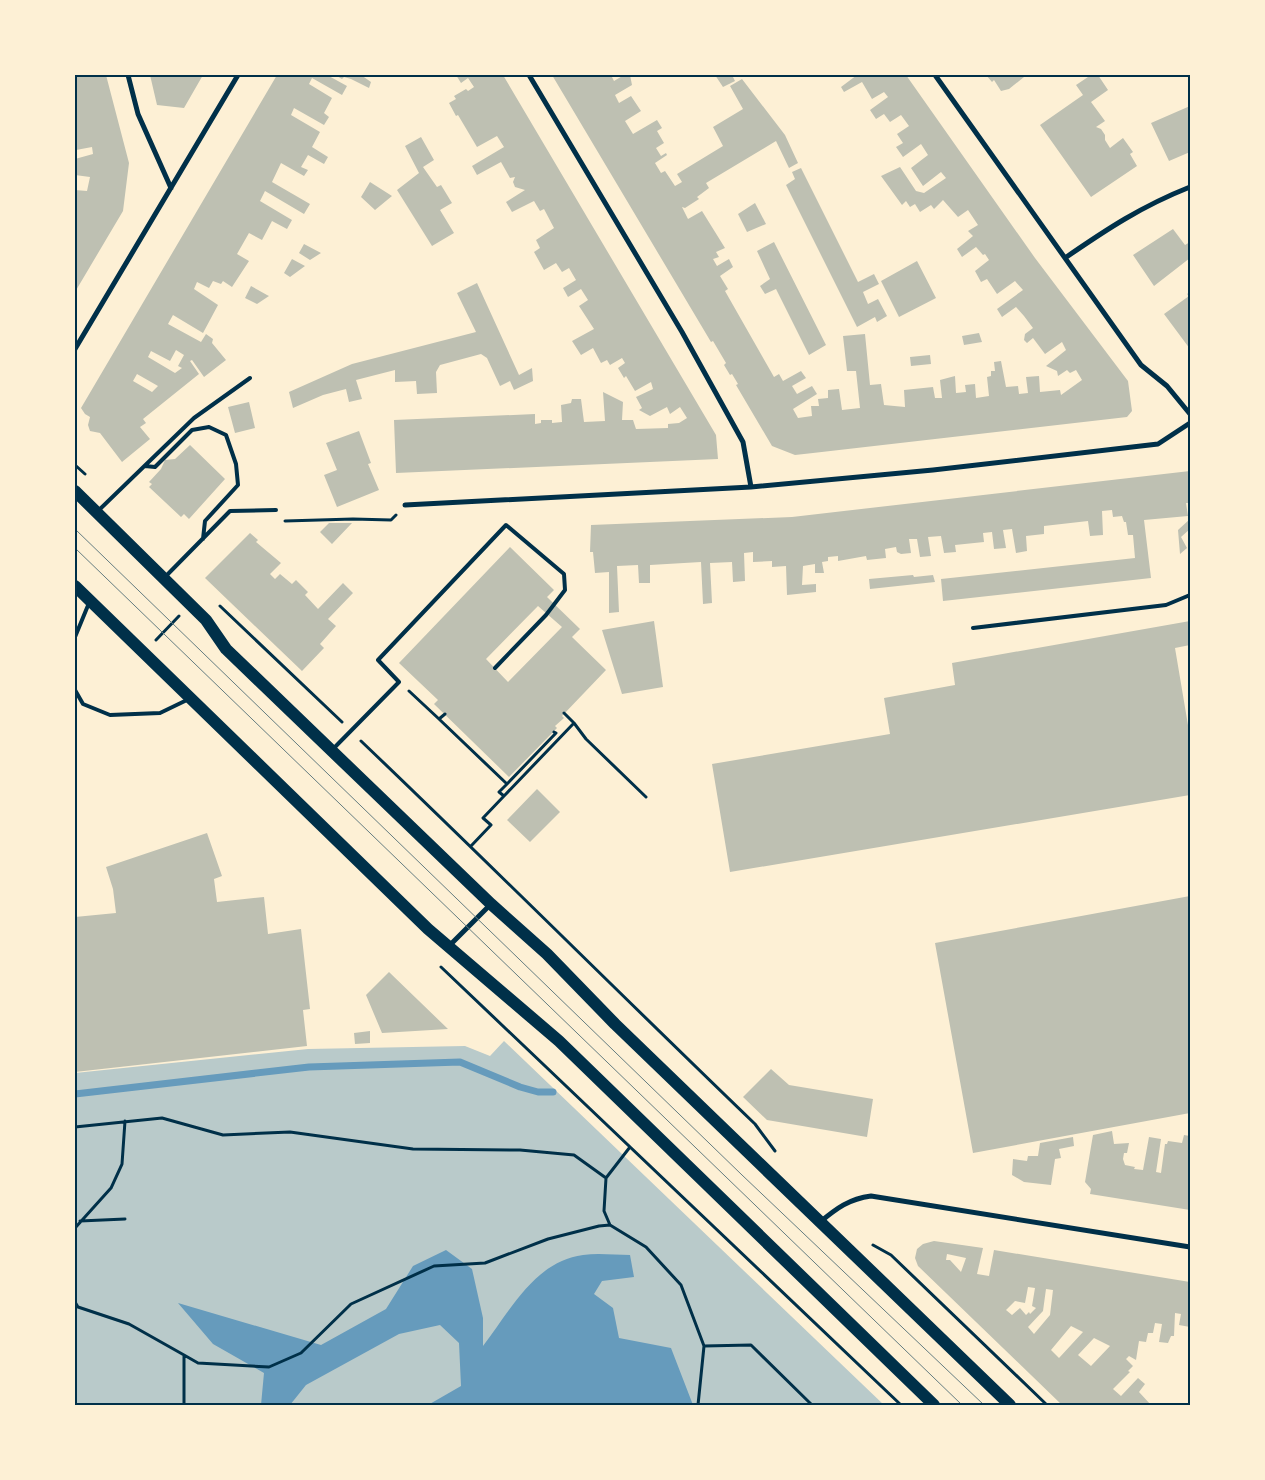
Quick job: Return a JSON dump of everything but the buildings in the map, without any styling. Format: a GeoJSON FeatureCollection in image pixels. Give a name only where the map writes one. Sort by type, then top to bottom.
{"type":"FeatureCollection","features":[{"type":"Feature","properties":{"kind":"main road"},"geometry":{"type":"LineString","coordinates":[[75,491],[206,620],[226,649],[491,904],[547,954],[615,1024],[1010,1405]]}},
{"type":"Feature","properties":{"kind":"main road"},"geometry":{"type":"LineString","coordinates":[[75,586],[401,903],[448,946],[560,1041],[934,1405]]}},
{"type":"Feature","properties":{"kind":"street"},"geometry":{"type":"LineString","coordinates":[[128,75],[138,114],[171,188]]}},
{"type":"Feature","properties":{"kind":"street"},"geometry":{"type":"LineString","coordinates":[[75,349],[238,75]]}},
{"type":"Feature","properties":{"kind":"street"},"geometry":{"type":"LineString","coordinates":[[529,75],[682,332],[743,442],[751,487]]}},
{"type":"Feature","properties":{"kind":"street"},"geometry":{"type":"LineString","coordinates":[[935,75],[1141,365],[1166,386],[1190,414]]}},
{"type":"Feature","properties":{"kind":"street"},"geometry":{"type":"LineString","coordinates":[[1065,258],[1122,219],[1155,201],[1190,187]]}},
{"type":"Feature","properties":{"kind":"street"},"geometry":{"type":"LineString","coordinates":[[405,505],[751,487],[934,470],[1158,444],[1190,423]]}},
{"type":"Feature","properties":{"kind":"street"},"geometry":{"type":"LineString","coordinates":[[448,946],[491,904]]}},
{"type":"Feature","properties":{"kind":"street"},"geometry":{"type":"LineString","coordinates":[[820,1222],[839,1206],[856,1198],[871,1196],[1190,1247]]}},
{"type":"Feature","properties":{"kind":"lane"},"geometry":{"type":"LineString","coordinates":[[97,512],[194,418],[250,378]]}},
{"type":"Feature","properties":{"kind":"lane"},"geometry":{"type":"LineString","coordinates":[[145,466],[155,467],[192,430],[209,427],[226,435],[236,464],[238,485],[205,521],[203,539]]}},
{"type":"Feature","properties":{"kind":"lane"},"geometry":{"type":"LineString","coordinates":[[164,578],[230,511],[276,510]]}},
{"type":"Feature","properties":{"kind":"lane"},"geometry":{"type":"LineString","coordinates":[[331,751],[399,682],[378,660],[506,525],[564,574],[565,590],[546,615],[495,668]]}},
{"type":"Feature","properties":{"kind":"lane"},"geometry":{"type":"LineString","coordinates":[[973,628],[1166,605],[1190,595]]}},
{"type":"Feature","properties":{"kind":"lane"},"geometry":{"type":"LineString","coordinates":[[75,637],[90,600]]}},
{"type":"Feature","properties":{"kind":"lane"},"geometry":{"type":"LineString","coordinates":[[75,690],[84,704],[110,714],[160,713],[192,698]]}},
{"type":"Feature","properties":{"kind":"path"},"geometry":{"type":"LineString","coordinates":[[75,465],[110,499]]}},
{"type":"Feature","properties":{"kind":"path"},"geometry":{"type":"LineString","coordinates":[[284,521],[391,520],[405,505]]}},
{"type":"Feature","properties":{"kind":"path"},"geometry":{"type":"LineString","coordinates":[[217,603],[471,846],[754,1124],[778,1154]]}},
{"type":"Feature","properties":{"kind":"path"},"geometry":{"type":"LineString","coordinates":[[149,634],[156,640],[182,613]]}},
{"type":"Feature","properties":{"kind":"path"},"geometry":{"type":"LineString","coordinates":[[399,682],[507,784]]}},
{"type":"Feature","properties":{"kind":"path"},"geometry":{"type":"LineString","coordinates":[[564,713],[586,739],[646,797]]}},
{"type":"Feature","properties":{"kind":"path"},"geometry":{"type":"LineString","coordinates":[[439,719],[445,714]]}},
{"type":"Feature","properties":{"kind":"path"},"geometry":{"type":"LineString","coordinates":[[471,846],[491,825],[483,818],[574,723]]}},
{"type":"Feature","properties":{"kind":"path"},"geometry":{"type":"LineString","coordinates":[[504,796],[499,792],[556,734],[554,732]]}},
{"type":"Feature","properties":{"kind":"path"},"geometry":{"type":"LineString","coordinates":[[440,966],[901,1405]]}},
{"type":"Feature","properties":{"kind":"path"},"geometry":{"type":"LineString","coordinates":[[75,1127],[162,1118],[223,1134],[290,1132],[413,1149],[520,1150],[574,1155],[606,1178]]}},
{"type":"Feature","properties":{"kind":"path"},"geometry":{"type":"LineString","coordinates":[[75,1228],[79,1221],[111,1188],[122,1164],[125,1121]]}},
{"type":"Feature","properties":{"kind":"path"},"geometry":{"type":"LineString","coordinates":[[630,1147],[606,1178],[604,1211],[610,1225],[646,1248],[681,1285],[704,1346],[698,1405]]}},
{"type":"Feature","properties":{"kind":"path"},"geometry":{"type":"LineString","coordinates":[[79,1221],[126,1219]]}},
{"type":"Feature","properties":{"kind":"path"},"geometry":{"type":"LineString","coordinates":[[75,1302],[78,1307],[129,1324],[198,1363],[269,1367],[301,1353],[351,1304],[434,1266],[485,1263],[548,1239],[610,1225]]}},
{"type":"Feature","properties":{"kind":"path"},"geometry":{"type":"LineString","coordinates":[[866,1242],[891,1255],[1047,1405]]}},
{"type":"Feature","properties":{"kind":"path"},"geometry":{"type":"LineString","coordinates":[[704,1346],[752,1345],[812,1405]]}},
{"type":"Feature","properties":{"kind":"path"},"geometry":{"type":"LineString","coordinates":[[184,1356],[184,1405]]}},
{"type":"Feature","properties":{"kind":"shaded area"},"geometry":{"type":"Polygon","coordinates":[[[504,1041],[884,1405],[75,1405],[75,1073],[308,1049],[465,1046],[490,1056],[504,1041]]]}},
{"type":"Feature","properties":{"kind":"water"},"geometry":{"type":"Polygon","coordinates":[[[446,1250],[472,1269],[483,1318],[483,1346],[525,1290],[537,1277],[551,1267],[566,1259],[583,1255],[630,1255],[634,1277],[602,1281],[594,1294],[613,1308],[619,1338],[671,1348],[693,1405],[428,1405],[461,1386],[459,1343],[440,1325],[399,1334],[306,1385],[290,1405],[261,1405],[264,1373],[213,1344],[178,1303],[321,1345],[386,1309],[413,1266],[446,1250]]]}},
{"type":"Feature","properties":{"kind":"waterway"},"geometry":{"type":"LineString","coordinates":[[75,1094],[309,1067],[460,1062],[520,1087],[538,1092],[553,1092]]}},
{"type":"Feature","properties":{"kind":"tram line"},"geometry":{"type":"LineString","coordinates":[[75,529],[742,1175],[984,1405]]}},
{"type":"Feature","properties":{"kind":"tram line"},"geometry":{"type":"LineString","coordinates":[[75,548],[962,1405]]}}]}
